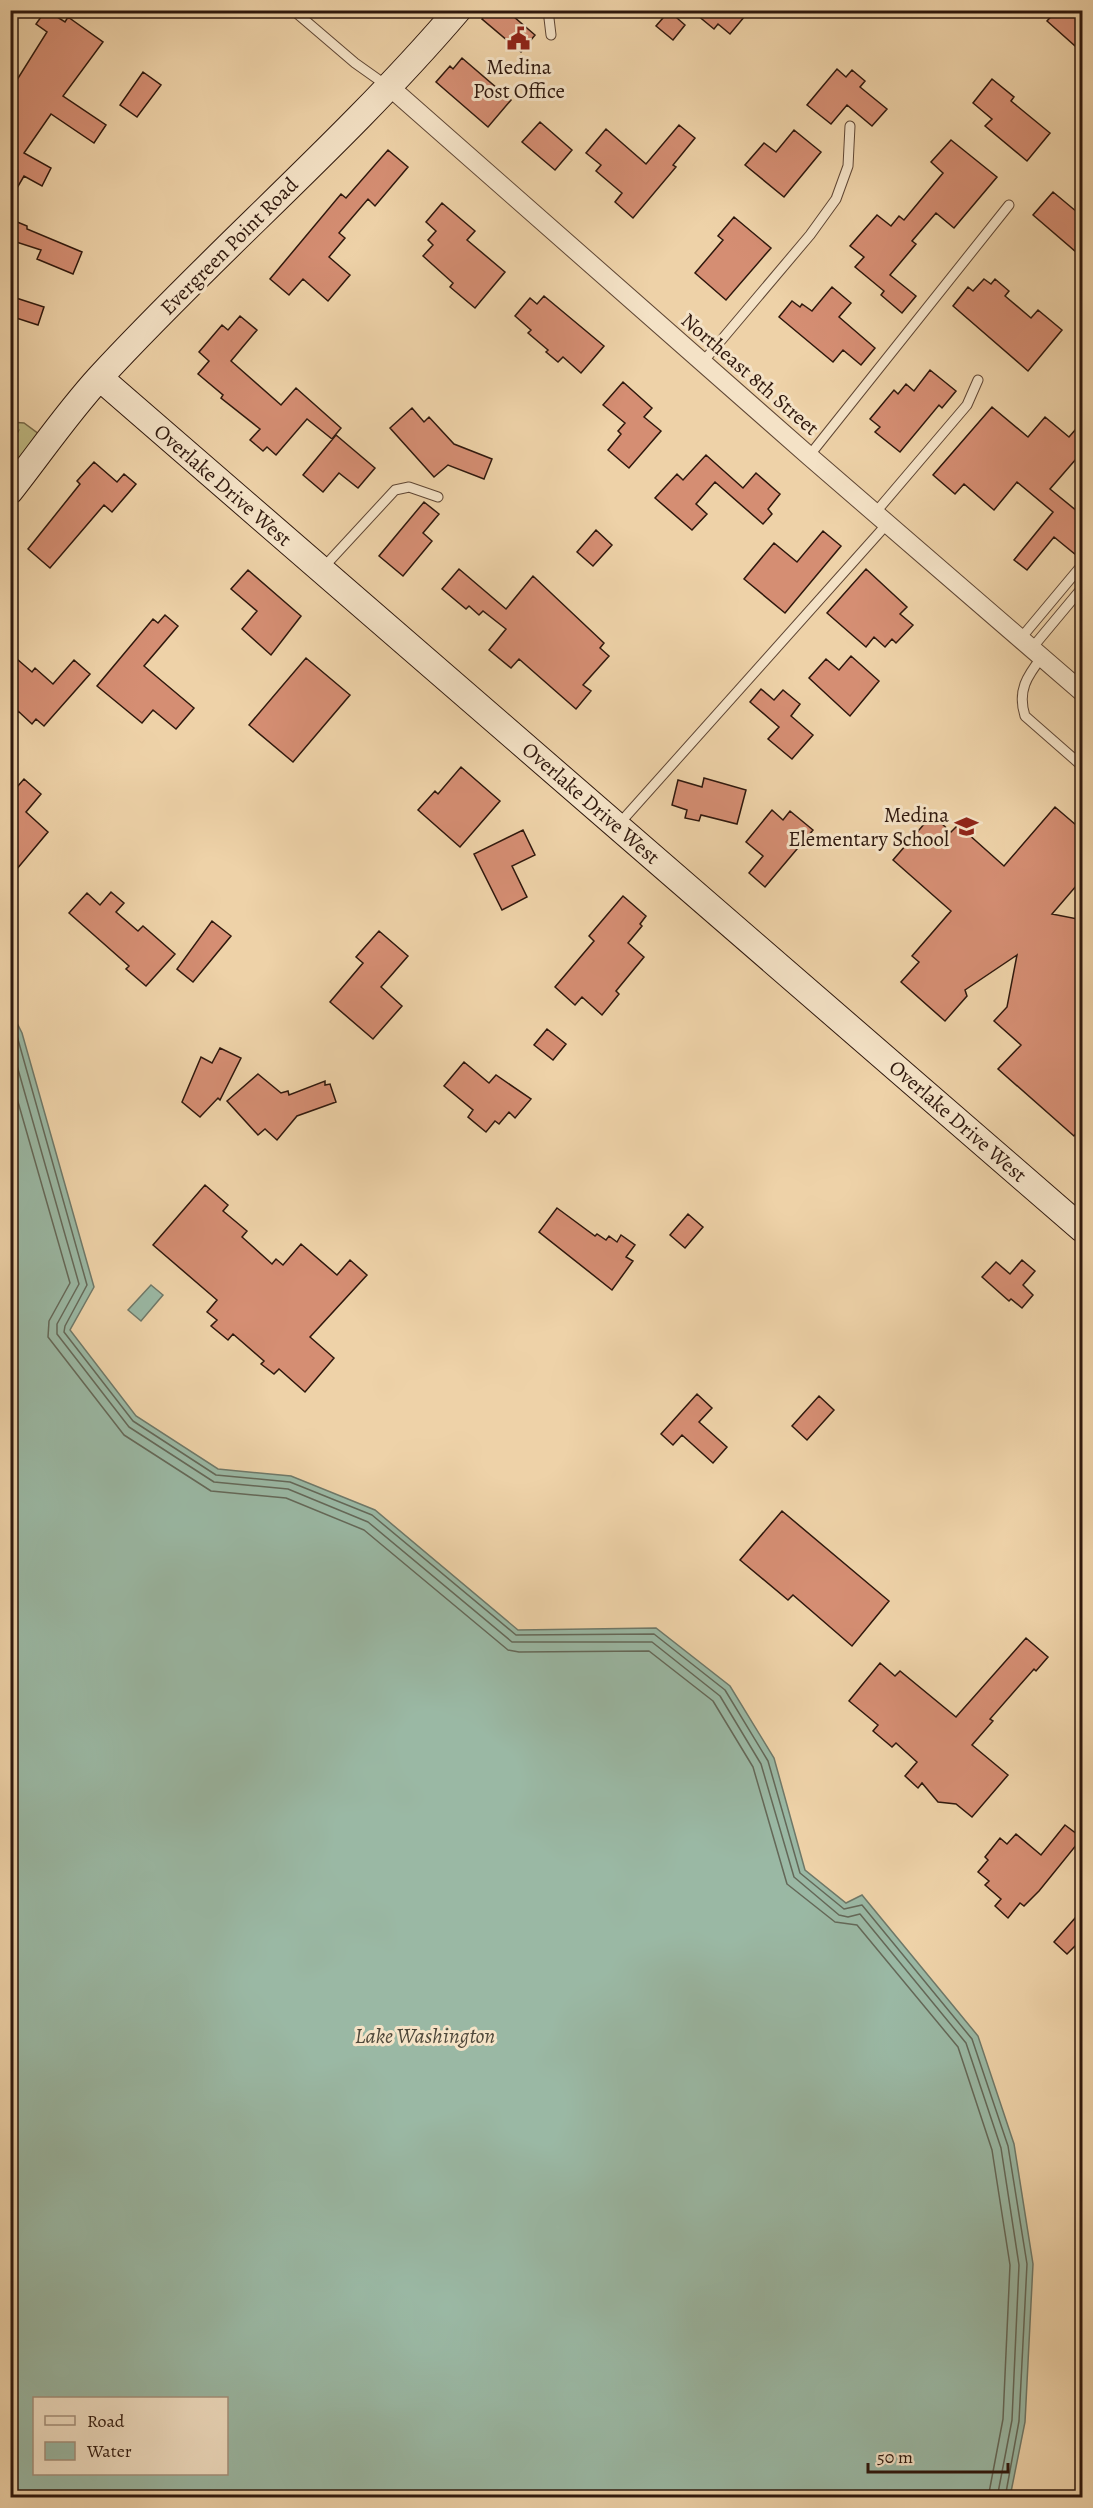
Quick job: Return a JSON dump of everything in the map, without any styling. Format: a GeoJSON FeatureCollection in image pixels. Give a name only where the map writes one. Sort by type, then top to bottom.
{"type":"FeatureCollection","features":[{"type":"Feature","properties":{"kind":"street","name":"Evergreen Point Road"},"geometry":{"type":"LineString","coordinates":[[10,491],[100,378],[190,283],[391,88],[458,10]]}},
{"type":"Feature","properties":{"kind":"street","name":"Northeast 8th Street"},"geometry":{"type":"LineString","coordinates":[[391,88],[702,363],[1083,692]]}},
{"type":"Feature","properties":{"kind":"street","name":"Overlake Drive West"},"geometry":{"type":"LineString","coordinates":[[100,378],[1083,1229]]}},
{"type":"Feature","properties":{"kind":"lane"},"geometry":{"type":"LineString","coordinates":[[293,10],[355,63],[391,88]]}},
{"type":"Feature","properties":{"kind":"lane"},"geometry":{"type":"LineString","coordinates":[[548,10],[551,35]]}},
{"type":"Feature","properties":{"kind":"lane"},"geometry":{"type":"LineString","coordinates":[[702,363],[810,236],[836,199],[848,166],[850,126]]}},
{"type":"Feature","properties":{"kind":"lane"},"geometry":{"type":"LineString","coordinates":[[809,456],[1009,205]]}},
{"type":"Feature","properties":{"kind":"lane"},"geometry":{"type":"LineString","coordinates":[[617,826],[881,519],[967,405],[978,380]]}},
{"type":"Feature","properties":{"kind":"lane"},"geometry":{"type":"LineString","coordinates":[[320,570],[395,489],[409,488],[438,497]]}},
{"type":"Feature","properties":{"kind":"lane"},"geometry":{"type":"LineString","coordinates":[[1083,565],[1032,648],[1023,684],[1022,706],[1025,716],[1083,766]]}},
{"type":"Feature","properties":{"kind":"lane"},"geometry":{"type":"LineString","coordinates":[[1032,648],[1083,588]]}},
{"type":"Feature","properties":{"kind":"path"},"geometry":{"type":"LineString","coordinates":[[10,428],[19,431]]}},
{"type":"Feature","properties":{"kind":"shaded area"},"geometry":{"type":"Polygon","coordinates":[[[11,422],[24,423],[55,446],[11,503],[11,422]]]}},
{"type":"Feature","properties":{"kind":"water","name":"Lake Washington"},"geometry":{"type":"Polygon","coordinates":[[[11,1011],[22,1033],[94,1287],[70,1330],[136,1416],[218,1469],[291,1476],[375,1510],[518,1630],[656,1628],[730,1686],[774,1758],[805,1870],[846,1903],[862,1895],[978,2036],[1014,2144],[1033,2264],[1025,2422],[1010,2497],[11,2497],[11,1011]]]}},
{"type":"Feature","properties":{"kind":"water"},"geometry":{"type":"Polygon","coordinates":[[[151,1285],[163,1295],[141,1321],[128,1310],[151,1285]]]}},
{"type":"Feature","properties":{"kind":"building"},"geometry":{"type":"Polygon","coordinates":[[[46,10],[65,22],[68,17],[103,42],[63,96],[106,125],[94,143],[51,114],[24,153],[51,168],[42,186],[24,176],[10,200],[10,91],[47,32],[36,24],[46,10]]]}},
{"type":"Feature","properties":{"kind":"building","name":"Medina Post Office"},"geometry":{"type":"Polygon","coordinates":[[[488,10],[506,10],[535,35],[521,52],[482,19],[488,10]]]}},
{"type":"Feature","properties":{"kind":"building"},"geometry":{"type":"Polygon","coordinates":[[[691,10],[750,10],[730,34],[718,24],[714,29],[691,10]]]}},
{"type":"Feature","properties":{"kind":"building"},"geometry":{"type":"Polygon","coordinates":[[[1057,10],[1083,10],[1083,53],[1047,21],[1057,10]]]}},
{"type":"Feature","properties":{"kind":"building"},"geometry":{"type":"Polygon","coordinates":[[[669,11],[685,25],[673,40],[656,26],[669,11]]]}},
{"type":"Feature","properties":{"kind":"building"},"geometry":{"type":"Polygon","coordinates":[[[462,58],[511,100],[488,127],[436,82],[450,66],[453,69],[462,58]]]}},
{"type":"Feature","properties":{"kind":"building"},"geometry":{"type":"Polygon","coordinates":[[[837,69],[846,77],[852,70],[865,81],[860,87],[887,109],[872,126],[847,105],[831,124],[807,105],[837,69]]]}},
{"type":"Feature","properties":{"kind":"building"},"geometry":{"type":"Polygon","coordinates":[[[143,72],[161,85],[137,117],[120,105],[143,72]]]}},
{"type":"Feature","properties":{"kind":"building"},"geometry":{"type":"Polygon","coordinates":[[[992,79],[1014,97],[1011,101],[1050,133],[1027,161],[985,126],[992,119],[973,103],[992,79]]]}},
{"type":"Feature","properties":{"kind":"building"},"geometry":{"type":"Polygon","coordinates":[[[540,122],[572,150],[555,170],[522,142],[540,122]]]}},
{"type":"Feature","properties":{"kind":"building"},"geometry":{"type":"Polygon","coordinates":[[[679,125],[695,138],[673,165],[676,167],[633,218],[615,202],[622,193],[596,171],[601,165],[586,153],[606,129],[646,164],[679,125]]]}},
{"type":"Feature","properties":{"kind":"building"},"geometry":{"type":"Polygon","coordinates":[[[794,130],[821,152],[784,197],[745,165],[764,143],[776,152],[794,130]]]}},
{"type":"Feature","properties":{"kind":"building"},"geometry":{"type":"Polygon","coordinates":[[[951,140],[997,177],[954,228],[936,213],[912,241],[916,244],[890,275],[916,296],[902,313],[881,295],[884,291],[855,267],[864,257],[850,246],[877,215],[891,226],[899,216],[904,220],[943,173],[931,162],[951,140]]]}},
{"type":"Feature","properties":{"kind":"building"},"geometry":{"type":"Polygon","coordinates":[[[388,150],[408,167],[375,206],[368,199],[339,233],[345,238],[329,257],[350,275],[328,301],[303,279],[289,295],[270,279],[341,194],[346,198],[388,150]]]}},
{"type":"Feature","properties":{"kind":"building"},"geometry":{"type":"Polygon","coordinates":[[[1053,192],[1083,217],[1083,258],[1033,215],[1053,192]]]}},
{"type":"Feature","properties":{"kind":"building"},"geometry":{"type":"Polygon","coordinates":[[[442,203],[475,231],[467,240],[505,272],[475,308],[450,287],[453,283],[423,256],[433,245],[428,240],[436,231],[426,222],[442,203]]]}},
{"type":"Feature","properties":{"kind":"building"},"geometry":{"type":"Polygon","coordinates":[[[734,217],[771,248],[726,300],[695,273],[723,240],[718,236],[734,217]]]}},
{"type":"Feature","properties":{"kind":"building"},"geometry":{"type":"Polygon","coordinates":[[[10,219],[27,226],[27,229],[82,252],[73,274],[37,259],[41,250],[10,240],[10,219]]]}},
{"type":"Feature","properties":{"kind":"building"},"geometry":{"type":"Polygon","coordinates":[[[984,279],[991,284],[995,279],[1009,291],[1005,296],[1031,318],[1038,310],[1062,330],[1028,371],[953,306],[968,287],[973,291],[984,279]]]}},
{"type":"Feature","properties":{"kind":"building"},"geometry":{"type":"Polygon","coordinates":[[[832,287],[851,303],[839,317],[875,348],[861,365],[843,350],[833,362],[779,317],[792,301],[812,311],[832,287]]]}},
{"type":"Feature","properties":{"kind":"building"},"geometry":{"type":"Polygon","coordinates":[[[10,296],[44,307],[38,325],[10,316],[10,296]]]}},
{"type":"Feature","properties":{"kind":"building"},"geometry":{"type":"Polygon","coordinates":[[[544,296],[604,346],[581,373],[563,357],[558,362],[546,352],[548,350],[528,333],[531,330],[515,316],[530,298],[537,304],[544,296]]]}},
{"type":"Feature","properties":{"kind":"building"},"geometry":{"type":"Polygon","coordinates":[[[240,316],[257,330],[231,361],[281,405],[296,388],[341,428],[332,439],[307,419],[276,455],[267,447],[263,451],[250,440],[260,429],[221,398],[223,395],[198,374],[209,361],[199,352],[222,325],[228,330],[240,316]]]}},
{"type":"Feature","properties":{"kind":"building"},"geometry":{"type":"Polygon","coordinates":[[[930,370],[956,391],[942,408],[939,405],[900,452],[875,432],[880,427],[870,419],[894,390],[898,394],[906,384],[914,391],[930,370]]]}},
{"type":"Feature","properties":{"kind":"building"},"geometry":{"type":"Polygon","coordinates":[[[623,382],[652,408],[644,417],[661,431],[629,468],[608,450],[621,434],[618,431],[625,423],[603,405],[623,382]]]}},
{"type":"Feature","properties":{"kind":"building"},"geometry":{"type":"Polygon","coordinates":[[[992,407],[1028,437],[1045,417],[1069,437],[1083,421],[1083,451],[1050,489],[1083,516],[1083,547],[1076,555],[1054,537],[1027,570],[1014,560],[1053,512],[1017,482],[994,510],[964,484],[955,494],[933,475],[992,407]]]}},
{"type":"Feature","properties":{"kind":"building"},"geometry":{"type":"Polygon","coordinates":[[[412,408],[424,422],[429,417],[454,444],[492,459],[484,479],[448,465],[434,477],[390,428],[412,408]]]}},
{"type":"Feature","properties":{"kind":"building"},"geometry":{"type":"Polygon","coordinates":[[[336,435],[375,468],[358,488],[339,473],[323,492],[303,475],[336,435]]]}},
{"type":"Feature","properties":{"kind":"building"},"geometry":{"type":"Polygon","coordinates":[[[706,455],[743,488],[756,473],[780,494],[768,509],[772,514],[763,524],[715,482],[696,504],[707,514],[692,530],[655,498],[677,474],[683,480],[706,455]]]}},
{"type":"Feature","properties":{"kind":"building"},"geometry":{"type":"Polygon","coordinates":[[[94,462],[117,482],[124,474],[136,484],[112,512],[104,505],[50,568],[28,549],[80,484],[77,481],[94,462]]]}},
{"type":"Feature","properties":{"kind":"building"},"geometry":{"type":"Polygon","coordinates":[[[424,502],[439,514],[423,533],[432,541],[403,576],[379,556],[424,502]]]}},
{"type":"Feature","properties":{"kind":"building"},"geometry":{"type":"Polygon","coordinates":[[[596,530],[612,545],[593,566],[577,552],[596,530]]]}},
{"type":"Feature","properties":{"kind":"building"},"geometry":{"type":"Polygon","coordinates":[[[823,531],[841,546],[785,613],[744,579],[774,543],[797,562],[823,531]]]}},
{"type":"Feature","properties":{"kind":"building"},"geometry":{"type":"Polygon","coordinates":[[[459,569],[506,609],[533,576],[604,643],[600,648],[609,656],[583,685],[591,691],[576,709],[519,659],[511,668],[489,650],[506,629],[483,611],[479,615],[469,606],[466,609],[442,589],[459,569]]]}},
{"type":"Feature","properties":{"kind":"building"},"geometry":{"type":"Polygon","coordinates":[[[866,569],[907,607],[900,614],[913,625],[896,643],[892,639],[885,647],[874,637],[866,647],[827,613],[866,569]]]}},
{"type":"Feature","properties":{"kind":"building"},"geometry":{"type":"Polygon","coordinates":[[[248,570],[301,616],[271,655],[242,629],[257,611],[231,589],[248,570]]]}},
{"type":"Feature","properties":{"kind":"building"},"geometry":{"type":"Polygon","coordinates":[[[165,615],[178,626],[144,666],[194,708],[176,729],[153,710],[142,723],[97,686],[153,619],[158,623],[165,615]]]}},
{"type":"Feature","properties":{"kind":"building"},"geometry":{"type":"Polygon","coordinates":[[[10,653],[32,672],[35,668],[53,684],[74,660],[90,674],[44,726],[36,719],[32,724],[18,711],[10,720],[10,653]]]}},
{"type":"Feature","properties":{"kind":"building"},"geometry":{"type":"Polygon","coordinates":[[[851,656],[879,681],[850,716],[809,678],[826,659],[839,670],[851,656]]]}},
{"type":"Feature","properties":{"kind":"building"},"geometry":{"type":"Polygon","coordinates":[[[306,658],[350,695],[293,762],[249,725],[306,658]]]}},
{"type":"Feature","properties":{"kind":"building"},"geometry":{"type":"Polygon","coordinates":[[[761,689],[774,700],[783,690],[800,704],[791,716],[813,735],[792,759],[768,739],[779,727],[750,702],[761,689]]]}},
{"type":"Feature","properties":{"kind":"building"},"geometry":{"type":"Polygon","coordinates":[[[461,767],[500,801],[460,847],[418,810],[435,791],[438,794],[461,767]]]}},
{"type":"Feature","properties":{"kind":"building"},"geometry":{"type":"Polygon","coordinates":[[[704,778],[746,790],[737,824],[701,815],[699,821],[685,818],[687,810],[672,805],[678,780],[702,787],[704,778]]]}},
{"type":"Feature","properties":{"kind":"building"},"geometry":{"type":"Polygon","coordinates":[[[24,779],[41,794],[26,812],[48,832],[11,876],[10,795],[24,779]]]}},
{"type":"Feature","properties":{"kind":"building"},"geometry":{"type":"Polygon","coordinates":[[[1055,807],[1083,831],[1083,878],[1052,914],[1083,920],[1083,1125],[1074,1136],[998,1069],[1021,1045],[994,1021],[1007,1007],[1017,955],[965,990],[967,996],[945,1021],[901,982],[919,962],[912,956],[951,911],[893,860],[932,815],[951,832],[958,825],[1004,866],[1055,807]]]}},
{"type":"Feature","properties":{"kind":"building"},"geometry":{"type":"Polygon","coordinates":[[[772,810],[783,820],[790,811],[813,830],[765,887],[749,873],[763,856],[746,842],[772,810]]]}},
{"type":"Feature","properties":{"kind":"building"},"geometry":{"type":"Polygon","coordinates":[[[523,830],[535,855],[512,866],[527,897],[502,910],[474,854],[523,830]]]}},
{"type":"Feature","properties":{"kind":"building"},"geometry":{"type":"Polygon","coordinates":[[[111,892],[124,903],[116,912],[138,931],[143,926],[175,954],[146,986],[126,969],[129,966],[69,913],[87,893],[100,905],[111,892]]]}},
{"type":"Feature","properties":{"kind":"building"},"geometry":{"type":"Polygon","coordinates":[[[623,896],[646,916],[640,924],[642,926],[628,943],[644,957],[616,991],[619,994],[602,1015],[582,997],[575,1005],[555,987],[594,941],[589,936],[623,896]]]}},
{"type":"Feature","properties":{"kind":"building"},"geometry":{"type":"Polygon","coordinates":[[[212,921],[231,936],[193,982],[177,969],[212,921]]]}},
{"type":"Feature","properties":{"kind":"building"},"geometry":{"type":"Polygon","coordinates":[[[379,931],[408,956],[381,987],[402,1006],[373,1039],[330,1002],[363,963],[356,957],[379,931]]]}},
{"type":"Feature","properties":{"kind":"building"},"geometry":{"type":"Polygon","coordinates":[[[547,1029],[566,1044],[553,1060],[534,1045],[547,1029]]]}},
{"type":"Feature","properties":{"kind":"building"},"geometry":{"type":"Polygon","coordinates":[[[220,1048],[241,1058],[220,1100],[218,1098],[200,1117],[182,1102],[201,1057],[212,1063],[220,1048]]]}},
{"type":"Feature","properties":{"kind":"building"},"geometry":{"type":"Polygon","coordinates":[[[464,1062],[489,1083],[496,1075],[531,1099],[515,1118],[509,1112],[499,1124],[495,1121],[486,1132],[468,1117],[473,1110],[444,1086],[464,1062]]]}},
{"type":"Feature","properties":{"kind":"building"},"geometry":{"type":"Polygon","coordinates":[[[258,1074],[281,1093],[288,1091],[289,1095],[325,1081],[325,1085],[330,1084],[336,1102],[297,1116],[277,1140],[265,1129],[258,1135],[227,1101],[258,1074]]]}},
{"type":"Feature","properties":{"kind":"building"},"geometry":{"type":"Polygon","coordinates":[[[205,1185],[228,1205],[223,1211],[247,1231],[242,1237],[272,1264],[276,1259],[283,1265],[301,1244],[337,1275],[350,1260],[367,1275],[310,1337],[334,1358],[305,1392],[279,1369],[274,1374],[261,1364],[264,1361],[233,1334],[228,1340],[211,1326],[217,1320],[207,1312],[217,1300],[153,1245],[205,1185]]]}},
{"type":"Feature","properties":{"kind":"building"},"geometry":{"type":"Polygon","coordinates":[[[557,1208],[595,1236],[597,1234],[606,1240],[609,1236],[617,1242],[621,1235],[635,1245],[626,1257],[633,1261],[612,1290],[539,1232],[557,1208]]]}},
{"type":"Feature","properties":{"kind":"building"},"geometry":{"type":"Polygon","coordinates":[[[688,1214],[703,1227],[685,1248],[670,1235],[688,1214]]]}},
{"type":"Feature","properties":{"kind":"building"},"geometry":{"type":"Polygon","coordinates":[[[1022,1260],[1035,1271],[1023,1285],[1033,1295],[1022,1308],[1011,1299],[1009,1301],[982,1277],[996,1262],[1010,1274],[1022,1260]]]}},
{"type":"Feature","properties":{"kind":"building"},"geometry":{"type":"Polygon","coordinates":[[[697,1394],[712,1408],[699,1422],[727,1447],[713,1463],[682,1435],[673,1445],[661,1434],[697,1394]]]}},
{"type":"Feature","properties":{"kind":"building"},"geometry":{"type":"Polygon","coordinates":[[[819,1396],[834,1410],[807,1440],[792,1426],[819,1396]]]}},
{"type":"Feature","properties":{"kind":"building"},"geometry":{"type":"Polygon","coordinates":[[[782,1511],[889,1601],[852,1646],[793,1595],[788,1600],[740,1560],[782,1511]]]}},
{"type":"Feature","properties":{"kind":"building"},"geometry":{"type":"Polygon","coordinates":[[[1026,1638],[1048,1657],[1036,1671],[1034,1669],[990,1719],[993,1721],[972,1745],[1008,1775],[972,1817],[956,1804],[938,1802],[922,1783],[918,1788],[905,1776],[917,1762],[896,1743],[892,1747],[873,1731],[878,1725],[849,1701],[880,1663],[895,1676],[900,1671],[956,1717],[1026,1638]]]}},
{"type":"Feature","properties":{"kind":"building"},"geometry":{"type":"Polygon","coordinates":[[[1065,1825],[1082,1838],[1039,1891],[1024,1906],[1020,1903],[1008,1918],[995,1906],[1001,1899],[985,1885],[989,1881],[978,1872],[988,1860],[985,1857],[1000,1838],[1007,1844],[1016,1834],[1041,1855],[1065,1825]]]}},
{"type":"Feature","properties":{"kind":"building"},"geometry":{"type":"Polygon","coordinates":[[[1083,1909],[1083,1938],[1067,1954],[1054,1942],[1083,1909]]]}},
{"type":"Feature","properties":{"kind":"place","name":"Medina Post Office"},"geometry":{"type":"Point","coordinates":[519,39]}},
{"type":"Feature","properties":{"kind":"place","name":"Medina Elementary School"},"geometry":{"type":"Point","coordinates":[967,827]}}]}
